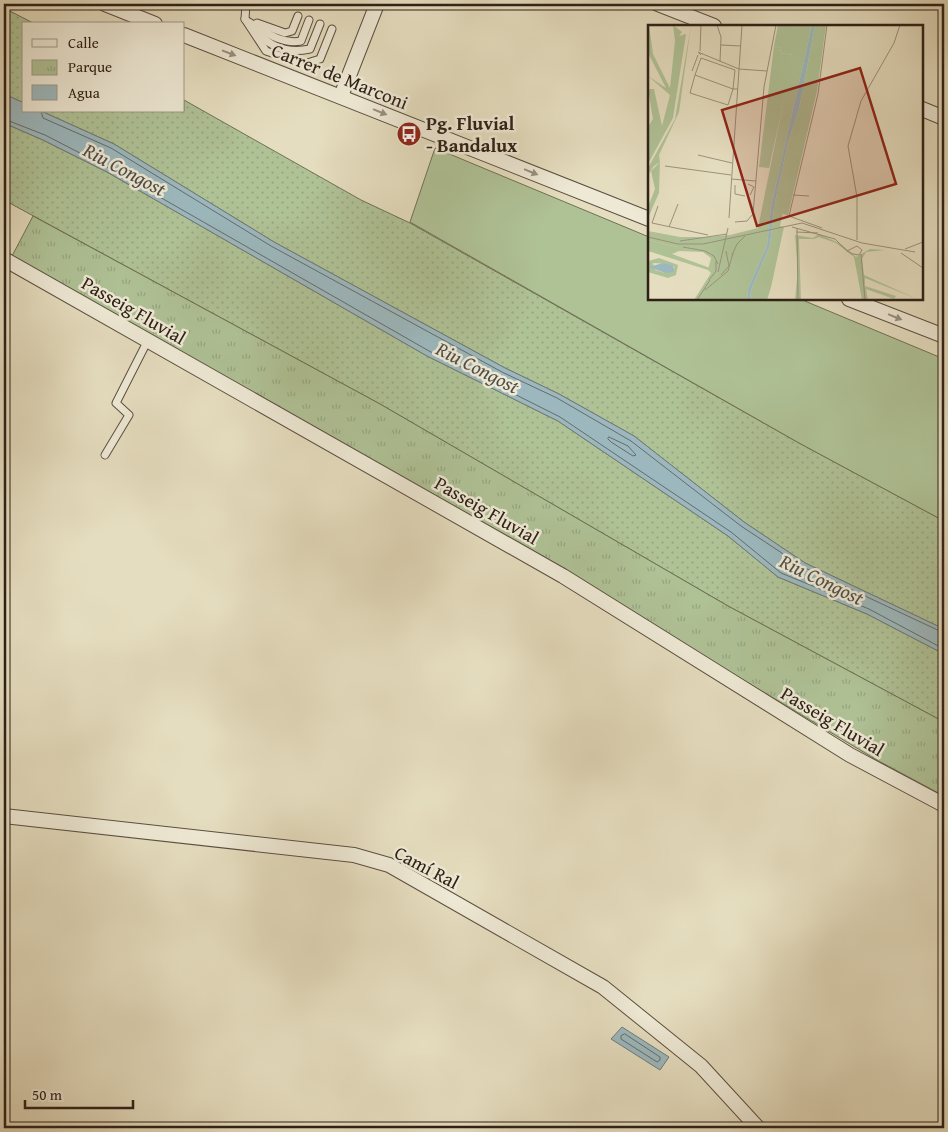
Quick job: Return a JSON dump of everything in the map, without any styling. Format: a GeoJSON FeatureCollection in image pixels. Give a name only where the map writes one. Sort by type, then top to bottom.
{"type":"FeatureCollection","features":[{"type":"Feature","properties":{"kind":"street"},"geometry":{"type":"LineString","coordinates":[[105,4],[150,22]]}},
{"type":"Feature","properties":{"kind":"street"},"geometry":{"type":"LineString","coordinates":[[341,96],[377,4]]}},
{"type":"Feature","properties":{"kind":"street"},"geometry":{"type":"LineString","coordinates":[[658,4],[711,25]]}},
{"type":"Feature","properties":{"kind":"street","name":"Carrer de Marconi"},"geometry":{"type":"LineString","coordinates":[[185,35],[648,219]]}},
{"type":"Feature","properties":{"kind":"street"},"geometry":{"type":"LineString","coordinates":[[923,109],[944,118]]}},
{"type":"Feature","properties":{"kind":"street","name":"Passeig Fluvial"},"geometry":{"type":"LineString","coordinates":[[4,259],[563,576],[850,754],[944,805]]}},
{"type":"Feature","properties":{"kind":"street"},"geometry":{"type":"LineString","coordinates":[[852,300],[944,336]]}},
{"type":"Feature","properties":{"kind":"street","name":"Camí Ral"},"geometry":{"type":"LineString","coordinates":[[4,816],[354,855],[389,865],[603,987],[702,1066],[758,1128]]}},
{"type":"Feature","properties":{"kind":"lane"},"geometry":{"type":"LineString","coordinates":[[246,4],[245,19],[266,50],[304,64],[320,59],[332,29]]}},
{"type":"Feature","properties":{"kind":"lane"},"geometry":{"type":"LineString","coordinates":[[245,19],[285,33],[292,31],[298,16]]}},
{"type":"Feature","properties":{"kind":"lane"},"geometry":{"type":"LineString","coordinates":[[245,19],[271,36],[291,43],[301,41],[309,20]]}},
{"type":"Feature","properties":{"kind":"lane"},"geometry":{"type":"LineString","coordinates":[[245,19],[268,44],[295,52],[310,49],[320,24]]}},
{"type":"Feature","properties":{"kind":"lane"},"geometry":{"type":"LineString","coordinates":[[104,455],[129,415],[116,403],[148,340]]}},
{"type":"Feature","properties":{"kind":"green space"},"geometry":{"type":"Polygon","coordinates":[[[4,8],[31,22],[22,22],[22,102],[4,94],[4,8]]]}},
{"type":"Feature","properties":{"kind":"green space"},"geometry":{"type":"Polygon","coordinates":[[[185,101],[361,200],[410,223],[799,443],[944,521],[944,629],[805,563],[744,522],[634,436],[274,242],[114,144],[43,112],[185,112],[185,101]]]}},
{"type":"Feature","properties":{"kind":"green space"},"geometry":{"type":"Polygon","coordinates":[[[4,123],[107,172],[427,356],[558,421],[728,536],[778,577],[867,614],[944,654],[944,722],[728,606],[380,404],[4,200],[4,123]]]}},
{"type":"Feature","properties":{"kind":"green space"},"geometry":{"type":"Polygon","coordinates":[[[435,148],[648,237],[648,300],[802,300],[944,359],[944,521],[799,443],[410,222],[435,148]]]}},
{"type":"Feature","properties":{"kind":"green space"},"geometry":{"type":"Polygon","coordinates":[[[33,216],[380,404],[728,606],[944,722],[944,796],[875,759],[730,672],[11,258],[33,216]]]}},
{"type":"Feature","properties":{"kind":"water","name":"Riu Congost"},"geometry":{"type":"Polygon","coordinates":[[[4,94],[22,102],[22,112],[43,112],[114,144],[274,242],[634,436],[744,522],[805,563],[944,629],[944,654],[867,614],[778,577],[728,536],[558,421],[427,356],[107,172],[4,123],[4,94]]]}},
{"type":"Feature","properties":{"kind":"water"},"geometry":{"type":"Polygon","coordinates":[[[622,1027],[669,1057],[660,1070],[611,1039],[622,1027]]]}},
{"type":"Feature","properties":{"kind":"place","name":"Pg. Fluvial - Bandalux"},"geometry":{"type":"Point","coordinates":[409,134]}}]}
